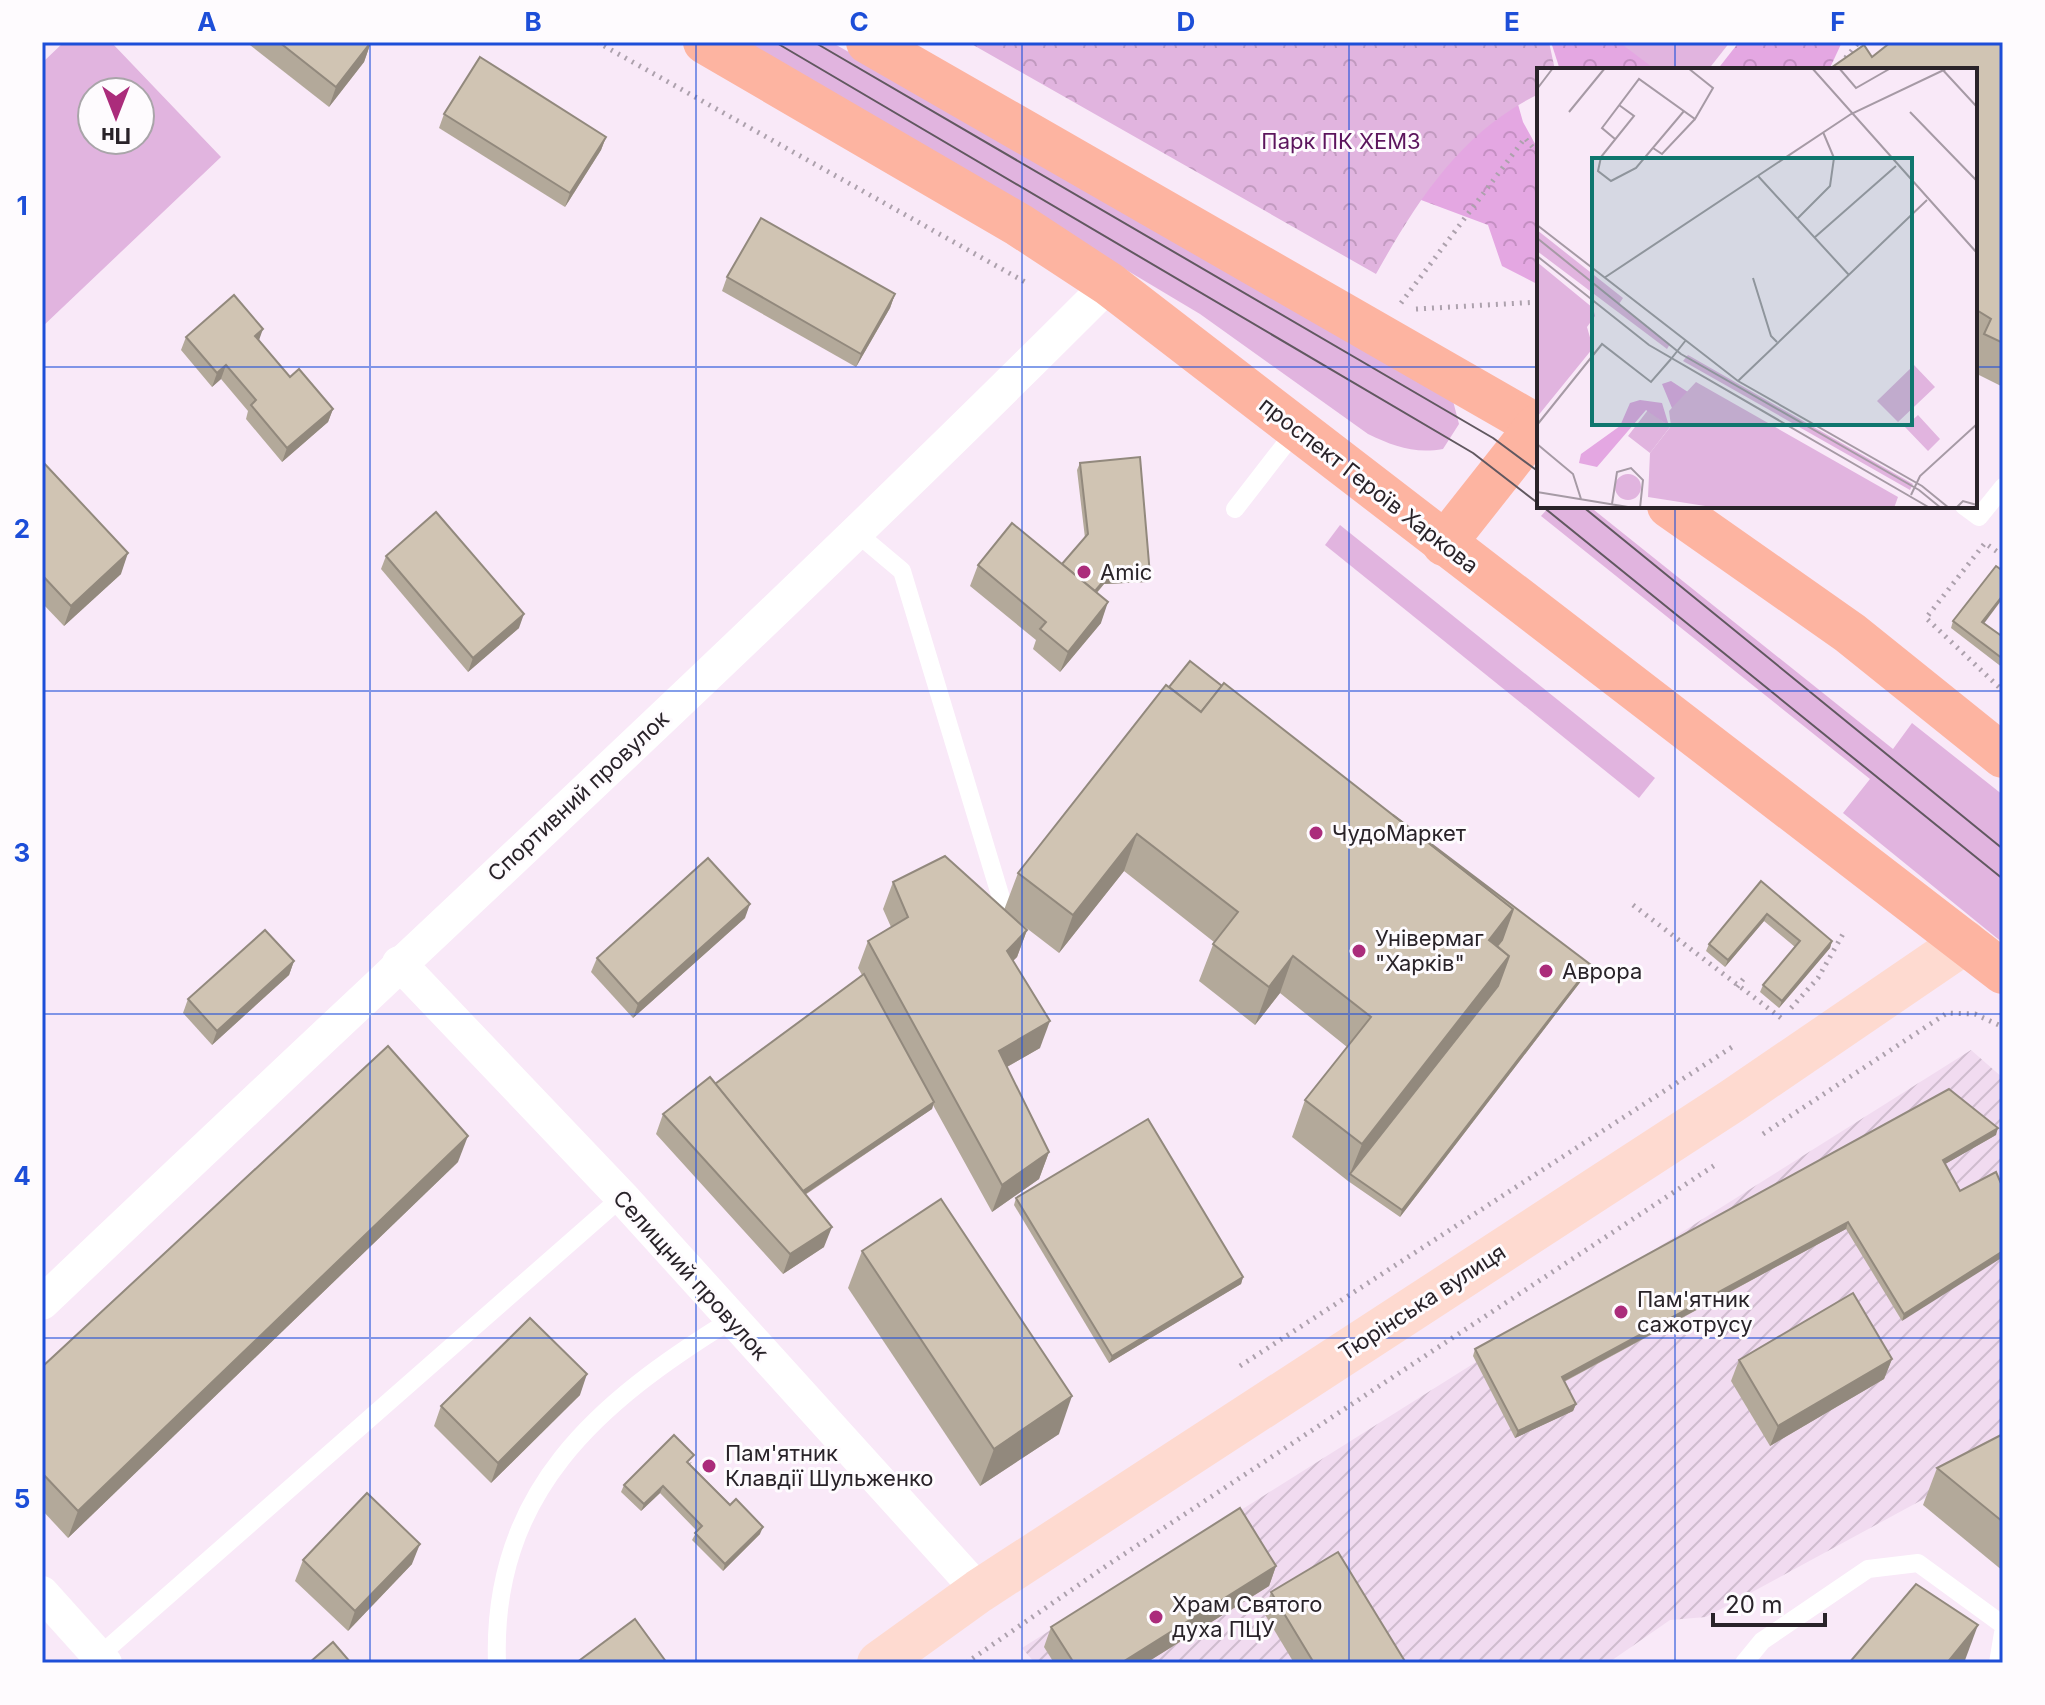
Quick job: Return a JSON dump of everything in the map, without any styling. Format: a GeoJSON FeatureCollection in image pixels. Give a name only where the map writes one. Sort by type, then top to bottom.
{"type":"FeatureCollection","features":[{"type":"Feature","properties":{"kind":"main road","name":"проспект Героїв Харкова"},"geometry":{"type":"LineString","coordinates":[[705,42],[1006,217],[1094,298],[1297,429],[2003,972]]}},
{"type":"Feature","properties":{"kind":"main road"},"geometry":{"type":"LineString","coordinates":[[868,42],[1537,424]]}},
{"type":"Feature","properties":{"kind":"main road"},"geometry":{"type":"LineString","coordinates":[[1444,544],[1537,426]]}},
{"type":"Feature","properties":{"kind":"main road"},"geometry":{"type":"LineString","coordinates":[[1672,508],[1850,633],[2003,756]]}},
{"type":"Feature","properties":{"kind":"main road","name":"Тюрінська вулиця"},"geometry":{"type":"LineString","coordinates":[[879,1663],[979,1591],[1732,1101],[1965,942]]}},
{"type":"Feature","properties":{"kind":"street","name":"Спортивний провулок"},"geometry":{"type":"LineString","coordinates":[[42,1303],[399,963],[858,534],[1094,298]]}},
{"type":"Feature","properties":{"kind":"street","name":"Селищний провулок"},"geometry":{"type":"LineString","coordinates":[[399,963],[622,1197],[979,1591]]}},
{"type":"Feature","properties":{"kind":"street"},"geometry":{"type":"LineString","coordinates":[[42,1593],[102,1659]]}},
{"type":"Feature","properties":{"kind":"lane"},"geometry":{"type":"LineString","coordinates":[[1235,509],[1297,429]]}},
{"type":"Feature","properties":{"kind":"lane"},"geometry":{"type":"LineString","coordinates":[[1967,508],[1979,517],[2003,487]]}},
{"type":"Feature","properties":{"kind":"lane"},"geometry":{"type":"LineString","coordinates":[[858,534],[902,571],[1014,941]]}},
{"type":"Feature","properties":{"kind":"lane"},"geometry":{"type":"LineString","coordinates":[[102,1659],[622,1197]]}},
{"type":"Feature","properties":{"kind":"lane"},"geometry":{"type":"LineString","coordinates":[[497,1663],[503,1586],[519,1529],[540,1484],[575,1439],[666,1360],[731,1320]]}},
{"type":"Feature","properties":{"kind":"lane"},"geometry":{"type":"LineString","coordinates":[[1744,1663],[1762,1641],[1868,1569],[1918,1563],[2003,1625]]}},
{"type":"Feature","properties":{"kind":"lane"},"geometry":{"type":"LineString","coordinates":[[1998,1663],[2003,1633]]}},
{"type":"Feature","properties":{"kind":"path"},"geometry":{"type":"LineString","coordinates":[[597,42],[1094,298]]}},
{"type":"Feature","properties":{"kind":"path"},"geometry":{"type":"LineString","coordinates":[[1837,68],[1859,42]]}},
{"type":"Feature","properties":{"kind":"path"},"geometry":{"type":"LineString","coordinates":[[1396,310],[1525,138],[1537,153]]}},
{"type":"Feature","properties":{"kind":"path"},"geometry":{"type":"LineString","coordinates":[[2003,556],[1985,543],[1926,618],[2003,691]]}},
{"type":"Feature","properties":{"kind":"path"},"geometry":{"type":"LineString","coordinates":[[1633,905],[1781,1018]]}},
{"type":"Feature","properties":{"kind":"path"},"geometry":{"type":"LineString","coordinates":[[1768,1026],[1781,1018],[1818,978],[1843,934]]}},
{"type":"Feature","properties":{"kind":"path"},"geometry":{"type":"LineString","coordinates":[[1737,987],[1744,978]]}},
{"type":"Feature","properties":{"kind":"path"},"geometry":{"type":"LineString","coordinates":[[1760,1136],[1947,1013],[1975,1014],[2003,1027]]}},
{"type":"Feature","properties":{"kind":"path"},"geometry":{"type":"LineString","coordinates":[[1240,1366],[1743,1041]]}},
{"type":"Feature","properties":{"kind":"path"},"geometry":{"type":"LineString","coordinates":[[966,1663],[1106,1566],[1720,1162]]}},
{"type":"Feature","properties":{"kind":"shaded area"},"geometry":{"type":"Polygon","coordinates":[[[1971,1050],[2003,1078],[2003,1456],[1706,1617],[1670,1620],[1608,1663],[1035,1663],[1022,1648],[1971,1050]]]}},
{"type":"Feature","properties":{"kind":"green space"},"geometry":{"type":"Polygon","coordinates":[[[64,42],[111,42],[144,76],[76,76],[76,156],[156,156],[156,89],[221,157],[42,327],[42,63],[64,42]]]}},
{"type":"Feature","properties":{"kind":"green space"},"geometry":{"type":"Polygon","coordinates":[[[745,42],[831,42],[1452,397],[1459,424],[1443,449],[1404,448],[1368,434],[1200,314],[745,42]]]}},
{"type":"Feature","properties":{"kind":"green space","name":"Парк ПК ХЕМЗ"},"geometry":{"type":"Polygon","coordinates":[[[968,42],[1549,42],[1555,68],[1537,68],[1537,95],[1486,127],[1444,170],[1408,220],[1376,274],[968,42]]]}},
{"type":"Feature","properties":{"kind":"green space"},"geometry":{"type":"Polygon","coordinates":[[[1551,42],[1619,42],[1653,68],[1559,68],[1551,42]]]}},
{"type":"Feature","properties":{"kind":"green space"},"geometry":{"type":"Polygon","coordinates":[[[1617,42],[1730,42],[1710,68],[1650,68],[1617,42]]]}},
{"type":"Feature","properties":{"kind":"green space"},"geometry":{"type":"Polygon","coordinates":[[[1739,42],[1842,42],[1830,68],[1719,68],[1739,42]]]}},
{"type":"Feature","properties":{"kind":"green space"},"geometry":{"type":"Polygon","coordinates":[[[1504,55],[1523,122],[1537,147],[1537,284],[1502,266],[1488,225],[1389,188],[1504,55]]]}},
{"type":"Feature","properties":{"kind":"green space"},"geometry":{"type":"Polygon","coordinates":[[[1548,508],[1592,508],[1893,749],[1912,723],[2003,795],[2003,943],[1843,813],[1870,779],[1541,516],[1548,508]]]}},
{"type":"Feature","properties":{"kind":"green space"},"geometry":{"type":"Polygon","coordinates":[[[1340,525],[1655,778],[1639,798],[1325,545],[1340,525]]]}},
{"type":"Feature","properties":{"kind":"building"},"geometry":{"type":"Polygon","coordinates":[[[279,42],[371,42],[336,87],[279,42]]]}},
{"type":"Feature","properties":{"kind":"building"},"geometry":{"type":"Polygon","coordinates":[[[1891,42],[2003,42],[2003,343],[1984,334],[1991,319],[1977,310],[1977,68],[1831,68],[1864,45],[1872,57],[1891,42]]]}},
{"type":"Feature","properties":{"kind":"building"},"geometry":{"type":"Polygon","coordinates":[[[480,57],[606,137],[570,193],[444,114],[480,57]]]}},
{"type":"Feature","properties":{"kind":"building"},"geometry":{"type":"Polygon","coordinates":[[[761,218],[895,294],[861,354],[727,277],[761,218]]]}},
{"type":"Feature","properties":{"kind":"building"},"geometry":{"type":"Polygon","coordinates":[[[234,295],[263,329],[255,336],[290,377],[299,369],[333,409],[287,448],[251,405],[256,400],[226,365],[217,373],[186,337],[234,295]]]}},
{"type":"Feature","properties":{"kind":"building"},"geometry":{"type":"Polygon","coordinates":[[[1140,457],[1150,575],[1107,577],[1095,591],[1062,564],[1088,534],[1080,463],[1140,457]]]}},
{"type":"Feature","properties":{"kind":"building"},"geometry":{"type":"Polygon","coordinates":[[[42,461],[128,553],[71,606],[42,575],[42,461]]]}},
{"type":"Feature","properties":{"kind":"building"},"geometry":{"type":"Polygon","coordinates":[[[436,512],[524,614],[473,658],[386,556],[436,512]]]}},
{"type":"Feature","properties":{"kind":"building"},"geometry":{"type":"Polygon","coordinates":[[[1012,523],[1108,602],[1068,652],[1040,629],[1046,622],[978,565],[1012,523]]]}},
{"type":"Feature","properties":{"kind":"building"},"geometry":{"type":"Polygon","coordinates":[[[1996,566],[2003,571],[2003,595],[1982,622],[2003,637],[2003,659],[1953,621],[1996,566]]]}},
{"type":"Feature","properties":{"kind":"building"},"geometry":{"type":"Polygon","coordinates":[[[1190,661],[1222,686],[1201,712],[1169,687],[1190,661]]]}},
{"type":"Feature","properties":{"kind":"building","name":"Універмаг \"Харків\""},"geometry":{"type":"Polygon","coordinates":[[[1224,683],[1513,909],[1489,940],[1509,956],[1362,1144],[1305,1100],[1371,1017],[1293,956],[1269,987],[1213,944],[1238,912],[1137,834],[1073,915],[1018,873],[1166,685],[1201,712],[1224,683]]]}},
{"type":"Feature","properties":{"kind":"building"},"geometry":{"type":"Polygon","coordinates":[[[1393,815],[1591,965],[1402,1210],[1350,1174],[1498,986],[1509,956],[1497,946],[1513,909],[1393,815]]]}},
{"type":"Feature","properties":{"kind":"building"},"geometry":{"type":"Polygon","coordinates":[[[945,856],[1027,930],[1007,951],[1050,1021],[999,1051],[1049,1152],[1002,1185],[868,941],[908,917],[893,882],[945,856]]]}},
{"type":"Feature","properties":{"kind":"building"},"geometry":{"type":"Polygon","coordinates":[[[708,858],[750,904],[638,1004],[597,958],[708,858]]]}},
{"type":"Feature","properties":{"kind":"building"},"geometry":{"type":"Polygon","coordinates":[[[1761,881],[1832,941],[1782,1001],[1763,985],[1800,941],[1767,914],[1728,960],[1709,944],[1761,881]]]}},
{"type":"Feature","properties":{"kind":"building"},"geometry":{"type":"Polygon","coordinates":[[[265,930],[294,961],[217,1031],[188,999],[265,930]]]}},
{"type":"Feature","properties":{"kind":"building"},"geometry":{"type":"Polygon","coordinates":[[[864,974],[934,1102],[803,1191],[715,1084],[864,974]]]}},
{"type":"Feature","properties":{"kind":"building"},"geometry":{"type":"Polygon","coordinates":[[[388,1046],[468,1136],[78,1511],[42,1473],[42,1367],[388,1046]]]}},
{"type":"Feature","properties":{"kind":"building"},"geometry":{"type":"Polygon","coordinates":[[[710,1077],[832,1227],[790,1254],[663,1114],[710,1077]]]}},
{"type":"Feature","properties":{"kind":"building"},"geometry":{"type":"Polygon","coordinates":[[[1949,1089],[1998,1128],[1943,1160],[1960,1191],[1996,1172],[2003,1188],[2003,1251],[1904,1314],[1848,1222],[1562,1377],[1576,1404],[1518,1431],[1475,1349],[1949,1089]]]}},
{"type":"Feature","properties":{"kind":"building"},"geometry":{"type":"Polygon","coordinates":[[[1148,1119],[1243,1277],[1112,1356],[1016,1198],[1148,1119]]]}},
{"type":"Feature","properties":{"kind":"building"},"geometry":{"type":"Polygon","coordinates":[[[941,1199],[1072,1396],[994,1449],[862,1251],[941,1199]]]}},
{"type":"Feature","properties":{"kind":"building"},"geometry":{"type":"Polygon","coordinates":[[[1853,1293],[1892,1359],[1778,1426],[1739,1360],[1853,1293]]]}},
{"type":"Feature","properties":{"kind":"building"},"geometry":{"type":"Polygon","coordinates":[[[530,1318],[587,1374],[498,1463],[441,1406],[530,1318]]]}},
{"type":"Feature","properties":{"kind":"building"},"geometry":{"type":"Polygon","coordinates":[[[2003,1434],[2003,1522],[1937,1468],[2003,1434]]]}},
{"type":"Feature","properties":{"kind":"building"},"geometry":{"type":"Polygon","coordinates":[[[674,1435],[694,1455],[687,1462],[730,1505],[736,1499],[763,1527],[725,1564],[695,1533],[702,1526],[663,1486],[644,1504],[624,1485],[674,1435]]]}},
{"type":"Feature","properties":{"kind":"building"},"geometry":{"type":"Polygon","coordinates":[[[367,1493],[420,1544],[355,1611],[303,1560],[367,1493]]]}},
{"type":"Feature","properties":{"kind":"building","name":"Храм Святого духа ПЦУ"},"geometry":{"type":"Polygon","coordinates":[[[1240,1508],[1276,1566],[1121,1663],[1074,1663],[1051,1627],[1240,1508]]]}},
{"type":"Feature","properties":{"kind":"building"},"geometry":{"type":"Polygon","coordinates":[[[1338,1552],[1406,1663],[1314,1663],[1271,1592],[1338,1552]]]}},
{"type":"Feature","properties":{"kind":"building"},"geometry":{"type":"Polygon","coordinates":[[[1916,1584],[1978,1625],[1947,1663],[1849,1663],[1916,1584]]]}},
{"type":"Feature","properties":{"kind":"building"},"geometry":{"type":"Polygon","coordinates":[[[635,1619],[667,1663],[576,1663],[635,1619]]]}},
{"type":"Feature","properties":{"kind":"building"},"geometry":{"type":"Polygon","coordinates":[[[333,1642],[351,1663],[309,1663],[333,1642]]]}},
{"type":"Feature","properties":{"kind":"tram line"},"geometry":{"type":"LineString","coordinates":[[775,42],[1473,453],[1537,502]]}},
{"type":"Feature","properties":{"kind":"tram line"},"geometry":{"type":"LineString","coordinates":[[814,42],[1493,438],[1537,471]]}},
{"type":"Feature","properties":{"kind":"tram line"},"geometry":{"type":"LineString","coordinates":[[1544,508],[2003,879]]}},
{"type":"Feature","properties":{"kind":"tram line"},"geometry":{"type":"LineString","coordinates":[[1584,508],[2003,849]]}},
{"type":"Feature","properties":{"kind":"place","name":"Amic"},"geometry":{"type":"Point","coordinates":[1084,572]}},
{"type":"Feature","properties":{"kind":"place","name":"ЧудоМаркет"},"geometry":{"type":"Point","coordinates":[1316,833]}},
{"type":"Feature","properties":{"kind":"place","name":"Універмаг \"Харків\""},"geometry":{"type":"Point","coordinates":[1359,951]}},
{"type":"Feature","properties":{"kind":"place","name":"Аврора"},"geometry":{"type":"Point","coordinates":[1546,971]}},
{"type":"Feature","properties":{"kind":"place","name":"Пам'ятник сажотрусу"},"geometry":{"type":"Point","coordinates":[1621,1312]}},
{"type":"Feature","properties":{"kind":"place","name":"Пам'ятник Клавдії Шульженко"},"geometry":{"type":"Point","coordinates":[709,1466]}},
{"type":"Feature","properties":{"kind":"place","name":"Храм Святого духа ПЦУ"},"geometry":{"type":"Point","coordinates":[1156,1617]}}]}
